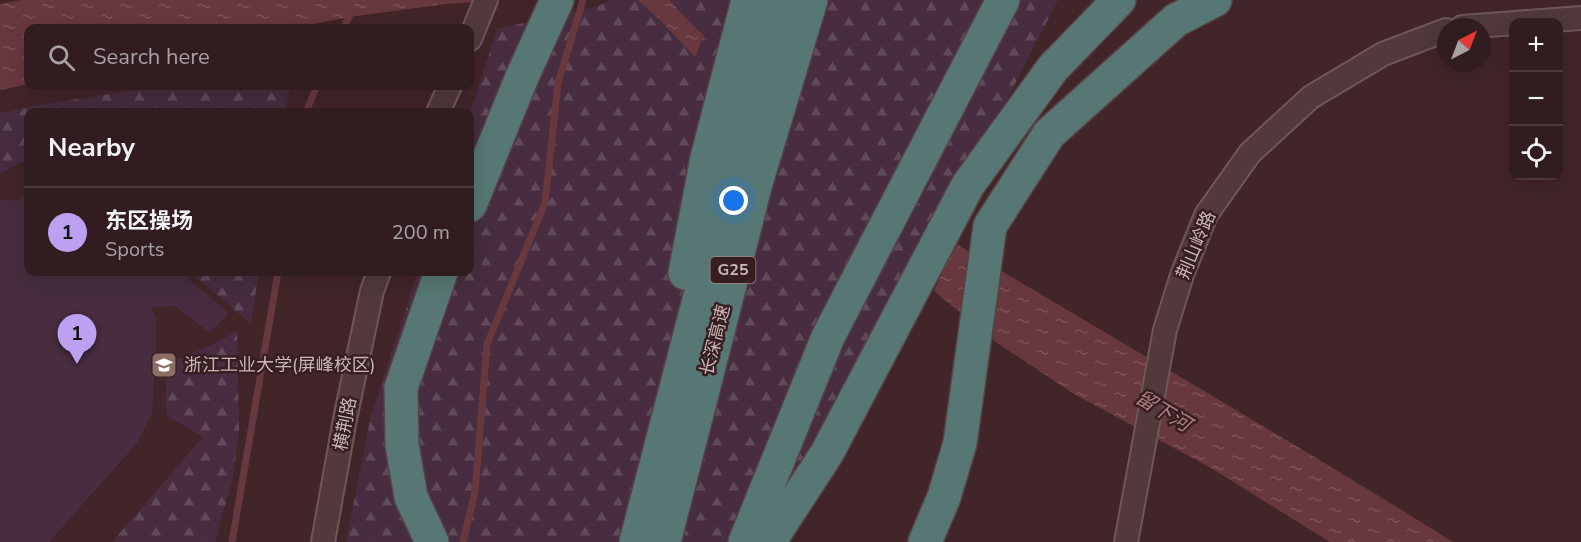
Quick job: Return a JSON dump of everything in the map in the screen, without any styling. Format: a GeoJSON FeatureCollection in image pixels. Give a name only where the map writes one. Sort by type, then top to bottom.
{"type":"FeatureCollection","features":[{"type":"Feature","properties":{"kind":"highway"},"geometry":{"type":"LineString","coordinates":[[474,195],[522,76],[557,0]]}},
{"type":"Feature","properties":{"kind":"highway"},"geometry":{"type":"LineString","coordinates":[[647,536],[707,158],[748,0]]}},
{"type":"Feature","properties":{"kind":"highway","name":"长深高速"},"geometry":{"type":"LineString","coordinates":[[647,536],[777,0]]}},
{"type":"Feature","properties":{"kind":"highway","name":"长深高速"},"geometry":{"type":"LineString","coordinates":[[647,536],[810,0]]}},
{"type":"Feature","properties":{"kind":"highway"},"geometry":{"type":"LineString","coordinates":[[745,542],[828,337],[1003,0]]}},
{"type":"Feature","properties":{"kind":"highway"},"geometry":{"type":"LineString","coordinates":[[769,542],[827,453],[968,185],[1053,68],[1119,0]]}},
{"type":"Feature","properties":{"kind":"highway"},"geometry":{"type":"LineString","coordinates":[[925,542],[944,497],[960,442],[990,226],[1049,134],[1201,0]]}},
{"type":"Feature","properties":{"kind":"highway"},"geometry":{"type":"LineString","coordinates":[[1176,20],[1215,0]]}},
{"type":"Feature","properties":{"kind":"highway"},"geometry":{"type":"LineString","coordinates":[[432,542],[411,497],[402,445],[401,387],[440,276]]}},
{"type":"Feature","properties":{"kind":"street"},"geometry":{"type":"LineString","coordinates":[[474,30],[486,2]]}},
{"type":"Feature","properties":{"kind":"street"},"geometry":{"type":"LineString","coordinates":[[1491,25],[1581,18]]}},
{"type":"Feature","properties":{"kind":"street","name":"荆山岭路"},"geometry":{"type":"LineString","coordinates":[[1126,542],[1165,330],[1182,274],[1206,215],[1250,153],[1311,97],[1383,54],[1437,33]]}},
{"type":"Feature","properties":{"kind":"street"},"geometry":{"type":"LineString","coordinates":[[440,108],[448,90]]}},
{"type":"Feature","properties":{"kind":"street","name":"横荆路"},"geometry":{"type":"LineString","coordinates":[[323,542],[345,419],[372,291],[378,276]]}},
{"type":"Feature","properties":{"kind":"green space"},"geometry":{"type":"Polygon","coordinates":[[[609,0],[1058,0],[780,542],[346,542],[371,416],[417,276],[474,276],[474,108],[472,108],[497,29],[599,6],[609,0]]]}},
{"type":"Feature","properties":{"kind":"green space"},"geometry":{"type":"Polygon","coordinates":[[[135,90],[289,90],[286,108],[25,108],[135,90]]]}},
{"type":"Feature","properties":{"kind":"green space"},"geometry":{"type":"Polygon","coordinates":[[[24,108],[24,161],[0,173],[0,113],[24,108]]]}},
{"type":"Feature","properties":{"kind":"green space"},"geometry":{"type":"Polygon","coordinates":[[[24,194],[24,276],[185,276],[229,313],[210,333],[175,306],[151,307],[156,316],[152,413],[137,443],[49,542],[0,542],[0,199],[19,201],[24,194]]]}},
{"type":"Feature","properties":{"kind":"green space"},"geometry":{"type":"Polygon","coordinates":[[[195,276],[258,276],[251,324],[195,276]]]}},
{"type":"Feature","properties":{"kind":"green space"},"geometry":{"type":"Polygon","coordinates":[[[237,331],[239,432],[233,477],[215,542],[112,542],[203,437],[166,415],[166,364],[210,346],[237,331]]]}},
{"type":"Feature","properties":{"kind":"water"},"geometry":{"type":"Polygon","coordinates":[[[21,0],[502,0],[446,4],[313,24],[24,24],[24,85],[0,90],[0,4],[21,0]]]}},
{"type":"Feature","properties":{"kind":"water"},"geometry":{"type":"Polygon","coordinates":[[[638,0],[670,0],[704,36],[695,57],[660,20],[638,0]]]}},
{"type":"Feature","properties":{"kind":"water","name":"留下河"},"geometry":{"type":"Polygon","coordinates":[[[955,243],[1267,428],[1453,542],[1330,542],[1211,468],[1074,394],[997,343],[934,291],[955,243]]]}},
{"type":"Feature","properties":{"kind":"waterway"},"geometry":{"type":"LineString","coordinates":[[463,542],[475,492],[487,344],[545,203],[558,83],[583,0]]}},
{"type":"Feature","properties":{"kind":"waterway"},"geometry":{"type":"LineString","coordinates":[[345,24],[349,17]]}},
{"type":"Feature","properties":{"kind":"waterway"},"geometry":{"type":"LineString","coordinates":[[308,108],[315,90]]}},
{"type":"Feature","properties":{"kind":"waterway"},"geometry":{"type":"LineString","coordinates":[[232,542],[277,276]]}},
{"type":"Feature","properties":{"kind":"place","name":"东区操场"},"geometry":{"type":"Point","coordinates":[77,364]}},
{"type":"Feature","properties":{"kind":"place","name":"浙江工业大学(屏峰校区)"},"geometry":{"type":"Point","coordinates":[164,365]}}]}
